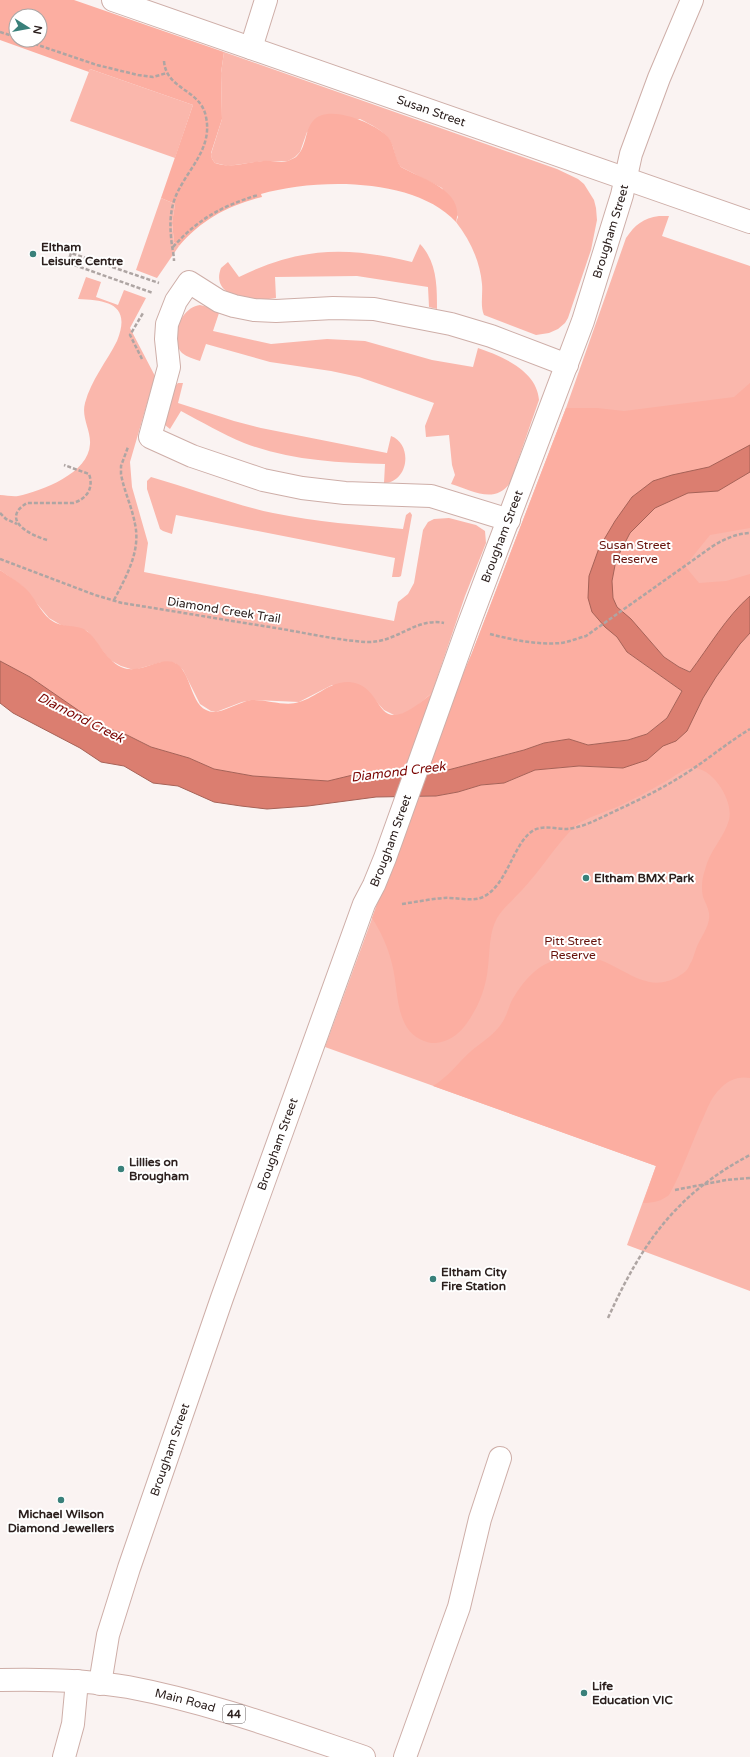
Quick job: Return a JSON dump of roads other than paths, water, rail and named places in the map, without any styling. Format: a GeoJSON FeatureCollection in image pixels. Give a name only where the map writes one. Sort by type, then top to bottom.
{"type":"FeatureCollection","features":[{"type":"Feature","properties":{"kind":"street","name":"Susan Street"},"geometry":{"type":"LineString","coordinates":[[113,0],[750,222]]}},
{"type":"Feature","properties":{"kind":"street"},"geometry":{"type":"LineString","coordinates":[[251,48],[266,0]]}},
{"type":"Feature","properties":{"kind":"street","name":"Brougham Street"},"geometry":{"type":"LineString","coordinates":[[100,1684],[112,1621],[187,1397],[364,904],[374,885],[385,858],[428,736],[567,365],[598,275],[622,195],[631,154],[658,78],[692,0]]}},
{"type":"Feature","properties":{"kind":"street"},"geometry":{"type":"LineString","coordinates":[[509,520],[441,498],[416,495],[345,493],[302,488],[263,480],[192,456],[150,437],[169,367],[166,339],[167,324],[176,301],[189,282],[219,301],[254,310],[276,311],[333,308],[374,310],[452,324],[491,336],[567,365]]}},
{"type":"Feature","properties":{"kind":"street"},"geometry":{"type":"LineString","coordinates":[[405,1757],[459,1607],[480,1519],[500,1458]]}},
{"type":"Feature","properties":{"kind":"street","name":"Main Road"},"geometry":{"type":"LineString","coordinates":[[0,1680],[77,1682],[127,1687],[182,1699],[284,1729],[364,1757]]}},
{"type":"Feature","properties":{"kind":"street"},"geometry":{"type":"LineString","coordinates":[[64,1757],[73,1724],[77,1682]]}},
{"type":"Feature","properties":{"kind":"water","name":"Diamond Creek"},"geometry":{"type":"Polygon","coordinates":[[[750,445],[750,472],[718,491],[688,493],[655,508],[630,533],[616,560],[612,581],[613,598],[617,607],[631,619],[664,657],[690,672],[725,623],[750,596],[750,633],[716,677],[703,698],[687,731],[676,741],[663,746],[647,760],[623,768],[579,766],[535,770],[504,783],[481,785],[458,792],[436,796],[376,797],[308,806],[267,809],[214,802],[178,786],[153,783],[124,766],[101,762],[80,748],[13,713],[0,703],[0,661],[30,677],[101,726],[127,735],[151,747],[189,758],[214,769],[253,776],[328,781],[357,774],[388,774],[417,767],[448,770],[524,750],[544,743],[569,739],[588,745],[628,740],[647,734],[667,718],[682,691],[627,652],[617,637],[605,627],[592,612],[588,598],[589,576],[599,548],[615,521],[632,497],[653,481],[672,475],[709,467],[750,445]]]}},
{"type":"Feature","properties":{"kind":"place","name":"Eltham Leisure Centre"},"geometry":{"type":"Point","coordinates":[33,254]}},
{"type":"Feature","properties":{"kind":"place","name":"Eltham BMX Park"},"geometry":{"type":"Point","coordinates":[586,878]}},
{"type":"Feature","properties":{"kind":"place","name":"Lillies on Brougham"},"geometry":{"type":"Point","coordinates":[121,1169]}},
{"type":"Feature","properties":{"kind":"place","name":"Eltham City Fire Station"},"geometry":{"type":"Point","coordinates":[433,1279]}},
{"type":"Feature","properties":{"kind":"place","name":"Michael Wilson Diamond Jewellers"},"geometry":{"type":"Point","coordinates":[61,1500]}},
{"type":"Feature","properties":{"kind":"place","name":"Life Education VIC"},"geometry":{"type":"Point","coordinates":[584,1693]}},
{"type":"Feature","properties":{"kind":"park label","name":"Susan Street Reserve"},"geometry":{"type":"Point","coordinates":[635,552]}},
{"type":"Feature","properties":{"kind":"park label","name":"Pitt Street Reserve"},"geometry":{"type":"Point","coordinates":[573,948]}}]}
